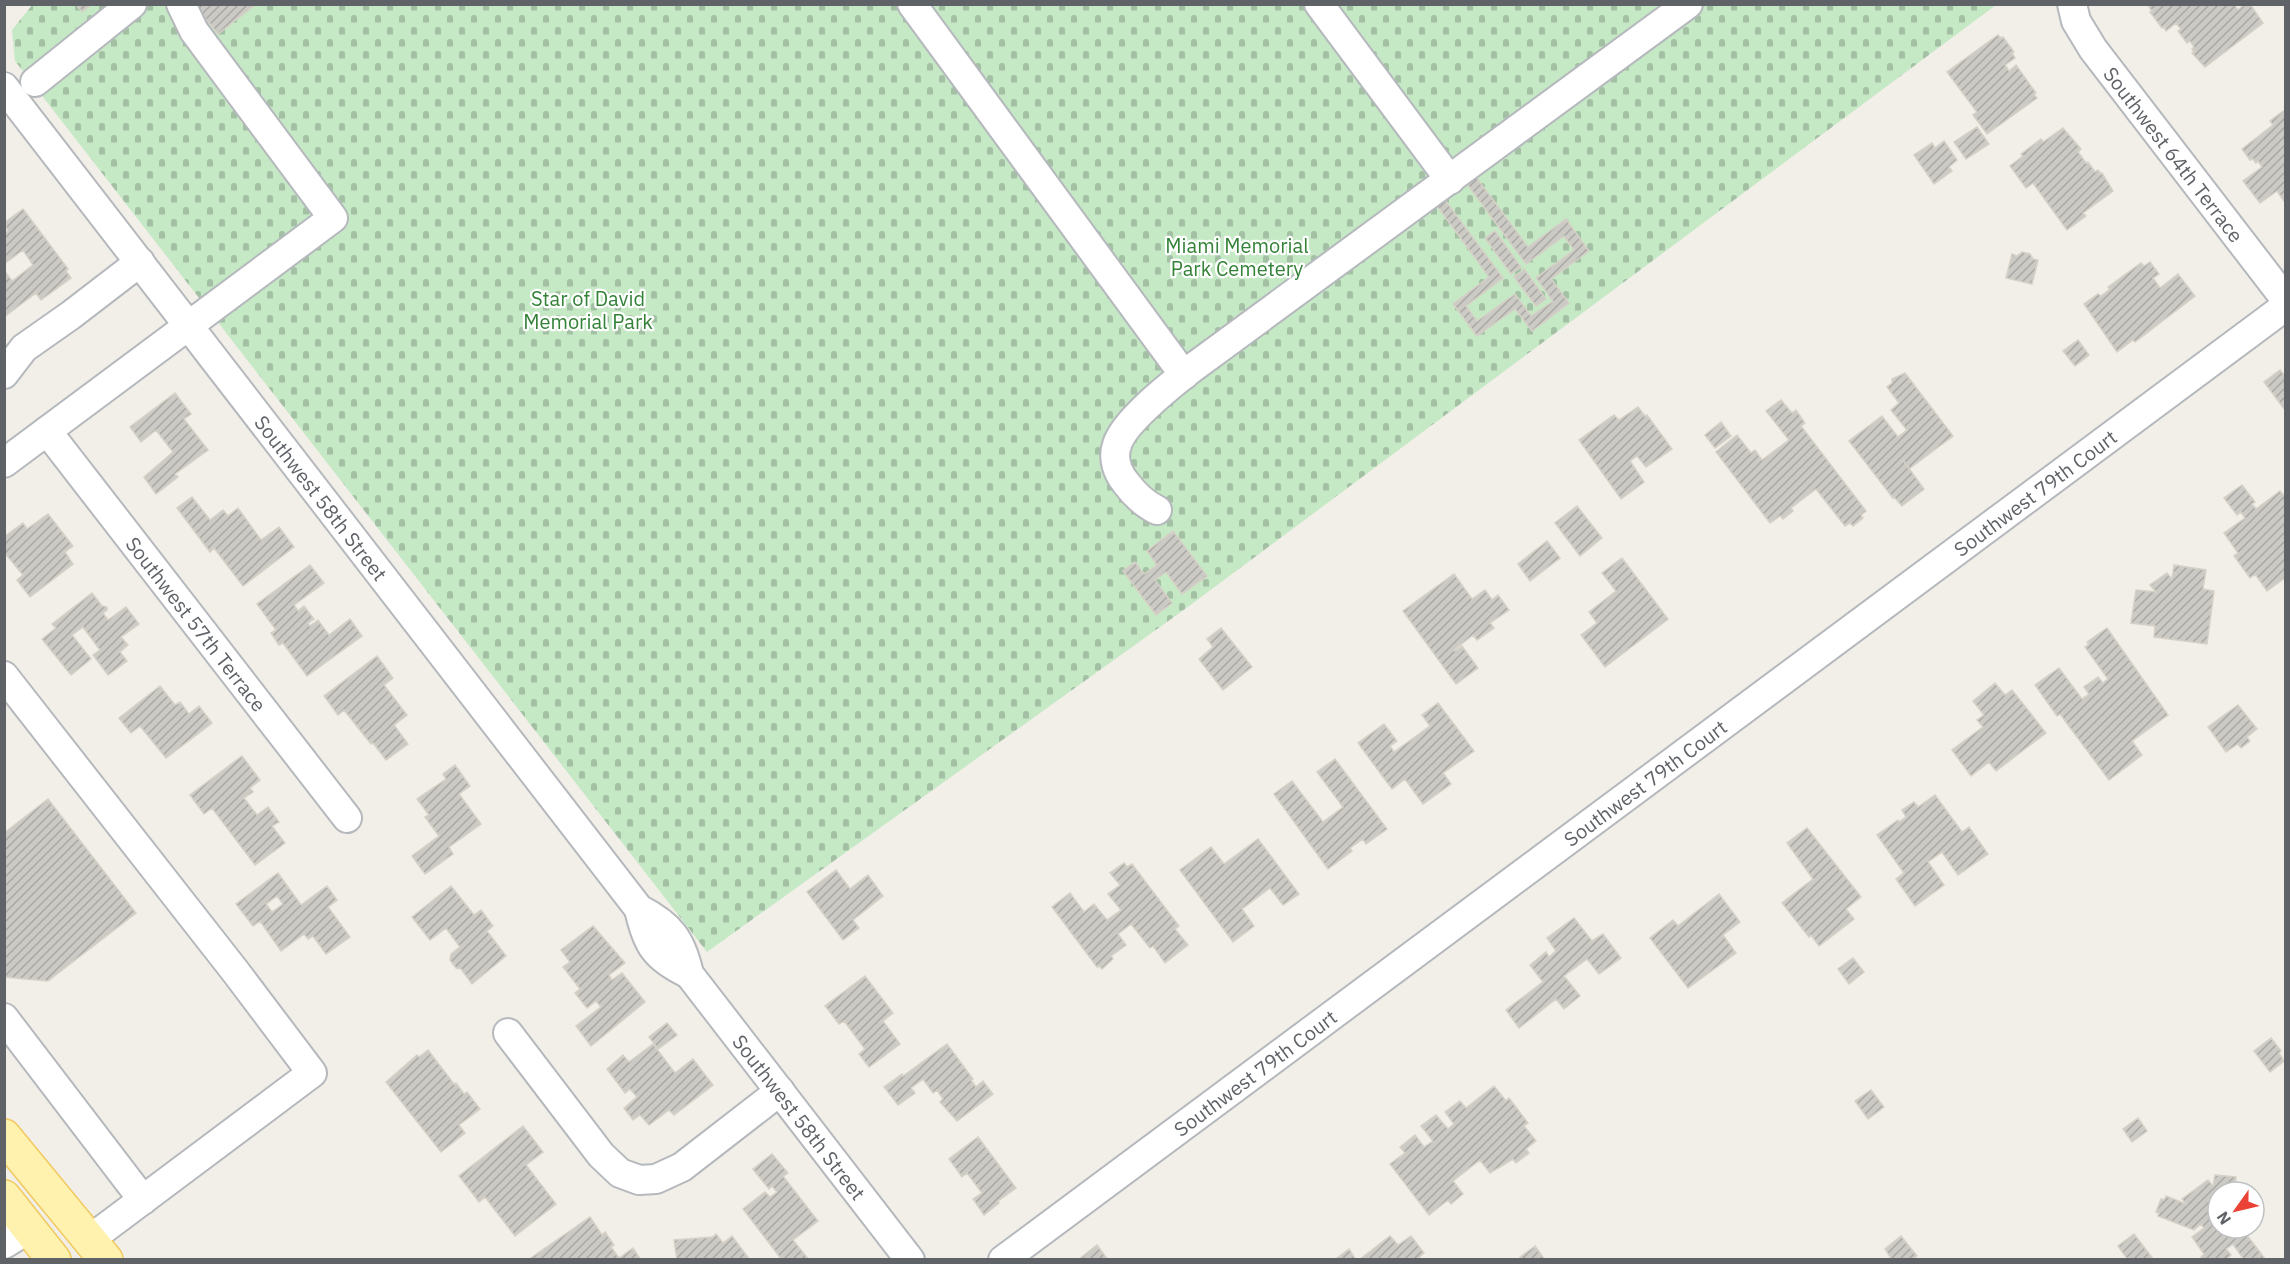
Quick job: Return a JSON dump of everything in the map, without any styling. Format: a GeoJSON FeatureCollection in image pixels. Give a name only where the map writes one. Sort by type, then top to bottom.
{"type":"FeatureCollection","features":[{"type":"Feature","properties":{"kind":"main road"},"geometry":{"type":"LineString","coordinates":[[4,1136],[97,1250]]}},
{"type":"Feature","properties":{"kind":"main road"},"geometry":{"type":"LineString","coordinates":[[4,1197],[17,1236],[54,1260]]}},
{"type":"Feature","properties":{"kind":"street"},"geometry":{"type":"LineString","coordinates":[[35,82],[132,4]]}},
{"type":"Feature","properties":{"kind":"street"},"geometry":{"type":"LineString","coordinates":[[4,463],[333,218],[194,31],[181,4]]}},
{"type":"Feature","properties":{"kind":"street"},"geometry":{"type":"LineString","coordinates":[[912,4],[1184,375]]}},
{"type":"Feature","properties":{"kind":"street"},"geometry":{"type":"LineString","coordinates":[[1319,4],[1450,180]]}},
{"type":"Feature","properties":{"kind":"street"},"geometry":{"type":"LineString","coordinates":[[1157,510],[1147,506],[1123,480],[1116,466],[1117,444],[1127,428],[1147,406],[1184,375],[1688,4]]}},
{"type":"Feature","properties":{"kind":"street","name":"Southwest 64th Terrace"},"geometry":{"type":"LineString","coordinates":[[2072,4],[2076,21],[2093,49],[2286,300]]}},
{"type":"Feature","properties":{"kind":"street","name":"Southwest 58th Street"},"geometry":{"type":"LineString","coordinates":[[4,87],[639,909],[651,947],[668,963],[689,974],[910,1260]]}},
{"type":"Feature","properties":{"kind":"street"},"geometry":{"type":"LineString","coordinates":[[4,374],[24,348],[140,262]]}},
{"type":"Feature","properties":{"kind":"street","name":"Southwest 79th Court"},"geometry":{"type":"LineString","coordinates":[[1003,1260],[2286,306]]}},
{"type":"Feature","properties":{"kind":"street","name":"Southwest 57th Terrace"},"geometry":{"type":"LineString","coordinates":[[47,431],[347,818]]}},
{"type":"Feature","properties":{"kind":"street"},"geometry":{"type":"LineString","coordinates":[[4,676],[229,963],[312,1073],[143,1200],[97,1250]]}},
{"type":"Feature","properties":{"kind":"street"},"geometry":{"type":"LineString","coordinates":[[4,1018],[143,1200]]}},
{"type":"Feature","properties":{"kind":"street"},"geometry":{"type":"LineString","coordinates":[[508,1033],[601,1155],[620,1173],[639,1180],[656,1179],[682,1167],[780,1091]]}},
{"type":"Feature","properties":{"kind":"green space","name":"Star of David Memorial Park"},"geometry":{"type":"Polygon","coordinates":[[[33,4],[1996,5],[1185,609],[707,952],[15,61],[12,30],[33,4]]]}},
{"type":"Feature","properties":{"kind":"building"},"geometry":{"type":"Polygon","coordinates":[[[76,4],[92,4],[82,12],[76,4]]]}},
{"type":"Feature","properties":{"kind":"building"},"geometry":{"type":"Polygon","coordinates":[[[199,4],[256,4],[218,34],[196,7],[199,4]]]}},
{"type":"Feature","properties":{"kind":"building"},"geometry":{"type":"Polygon","coordinates":[[[2153,4],[2234,4],[2238,10],[2245,4],[2250,4],[2263,23],[2205,67],[2192,53],[2194,47],[2190,41],[2187,43],[2178,31],[2181,29],[2176,23],[2166,31],[2164,27],[2162,28],[2150,12],[2152,11],[2149,7],[2153,4]]]}},
{"type":"Feature","properties":{"kind":"building"},"geometry":{"type":"Polygon","coordinates":[[[1998,35],[2003,37],[2014,52],[2012,53],[2015,58],[2005,65],[2009,71],[2016,65],[2036,93],[2034,95],[2037,98],[1987,134],[1973,115],[1977,112],[1947,72],[1998,35]]]}},
{"type":"Feature","properties":{"kind":"building"},"geometry":{"type":"Polygon","coordinates":[[[2286,109],[2286,200],[2284,201],[2277,191],[2260,203],[2243,181],[2262,167],[2258,161],[2256,163],[2253,159],[2250,160],[2242,149],[2273,125],[2270,121],[2286,109]]]}},
{"type":"Feature","properties":{"kind":"building"},"geometry":{"type":"Polygon","coordinates":[[[1977,127],[1989,144],[1966,159],[1954,142],[1977,127]]]}},
{"type":"Feature","properties":{"kind":"building"},"geometry":{"type":"Polygon","coordinates":[[[2063,128],[2081,149],[2078,152],[2086,163],[2088,162],[2095,172],[2098,170],[2102,173],[2113,191],[2083,213],[2086,216],[2067,230],[2033,183],[2026,188],[2010,166],[2023,156],[2021,154],[2041,139],[2043,142],[2063,128]]]}},
{"type":"Feature","properties":{"kind":"building"},"geometry":{"type":"Polygon","coordinates":[[[1944,141],[1957,160],[1949,167],[1952,171],[1934,184],[1914,155],[1932,143],[1935,148],[1944,141]]]}},
{"type":"Feature","properties":{"kind":"building"},"geometry":{"type":"Polygon","coordinates":[[[1476,177],[1528,247],[1566,219],[1589,251],[1551,279],[1569,303],[1532,331],[1515,309],[1477,336],[1453,304],[1489,277],[1437,206],[1445,200],[1503,278],[1466,306],[1477,321],[1515,294],[1531,316],[1553,301],[1536,278],[1574,250],[1564,236],[1526,264],[1467,184],[1476,177]]]}},
{"type":"Feature","properties":{"kind":"building"},"geometry":{"type":"Polygon","coordinates":[[[23,209],[68,269],[66,271],[71,278],[41,300],[36,293],[4,317],[4,270],[12,281],[33,265],[23,250],[4,264],[4,234],[8,231],[4,223],[23,209]]]}},
{"type":"Feature","properties":{"kind":"building"},"geometry":{"type":"Polygon","coordinates":[[[1495,231],[1521,267],[1511,274],[1485,238],[1495,231]]]}},
{"type":"Feature","properties":{"kind":"building"},"geometry":{"type":"Polygon","coordinates":[[[2022,252],[2038,260],[2032,284],[2006,278],[2012,254],[2017,256],[2022,252]]]}},
{"type":"Feature","properties":{"kind":"building"},"geometry":{"type":"Polygon","coordinates":[[[2150,262],[2159,274],[2153,278],[2160,288],[2178,274],[2195,296],[2135,342],[2133,340],[2117,352],[2084,304],[2098,294],[2101,296],[2110,289],[2108,287],[2141,263],[2144,266],[2150,262]]]}},
{"type":"Feature","properties":{"kind":"building"},"geometry":{"type":"Polygon","coordinates":[[[1524,269],[1546,299],[1536,306],[1514,277],[1524,269]]]}},
{"type":"Feature","properties":{"kind":"building"},"geometry":{"type":"Polygon","coordinates":[[[2078,340],[2089,355],[2075,366],[2063,351],[2078,340]]]}},
{"type":"Feature","properties":{"kind":"building"},"geometry":{"type":"Polygon","coordinates":[[[2280,370],[2286,377],[2285,410],[2264,382],[2280,370]]]}},
{"type":"Feature","properties":{"kind":"building"},"geometry":{"type":"Polygon","coordinates":[[[1905,373],[1953,436],[1909,469],[1924,489],[1902,506],[1893,498],[1849,441],[1882,416],[1898,437],[1907,430],[1891,410],[1899,403],[1887,387],[1892,383],[1892,379],[1905,373]]]}},
{"type":"Feature","properties":{"kind":"building"},"geometry":{"type":"Polygon","coordinates":[[[175,393],[191,414],[184,419],[208,450],[175,474],[178,477],[156,494],[144,477],[173,452],[156,430],[141,442],[130,427],[175,393]]]}},
{"type":"Feature","properties":{"kind":"building"},"geometry":{"type":"Polygon","coordinates":[[[1781,400],[1792,413],[1796,410],[1805,423],[1801,426],[1866,511],[1861,515],[1863,518],[1853,526],[1850,523],[1845,526],[1816,489],[1791,508],[1793,511],[1783,519],[1780,516],[1770,523],[1716,452],[1737,435],[1751,453],[1755,450],[1762,460],[1789,440],[1766,411],[1781,400]]]}},
{"type":"Feature","properties":{"kind":"building"},"geometry":{"type":"Polygon","coordinates":[[[1638,407],[1645,416],[1647,415],[1672,449],[1646,467],[1637,456],[1630,461],[1644,482],[1621,499],[1579,440],[1614,415],[1619,420],[1638,407]]]}},
{"type":"Feature","properties":{"kind":"building"},"geometry":{"type":"Polygon","coordinates":[[[1721,422],[1731,436],[1715,448],[1705,435],[1721,422]]]}},
{"type":"Feature","properties":{"kind":"building"},"geometry":{"type":"Polygon","coordinates":[[[2242,485],[2255,502],[2252,504],[2256,509],[2280,491],[2286,498],[2286,577],[2267,591],[2255,574],[2250,578],[2234,556],[2238,553],[2224,533],[2245,518],[2241,512],[2237,515],[2224,498],[2242,485]]]}},
{"type":"Feature","properties":{"kind":"building"},"geometry":{"type":"Polygon","coordinates":[[[192,497],[210,520],[223,510],[228,516],[238,508],[261,540],[279,527],[294,547],[243,586],[214,548],[210,552],[177,508],[192,497]]]}},
{"type":"Feature","properties":{"kind":"building"},"geometry":{"type":"Polygon","coordinates":[[[1577,506],[1602,538],[1580,556],[1555,523],[1577,506]]]}},
{"type":"Feature","properties":{"kind":"building"},"geometry":{"type":"Polygon","coordinates":[[[48,514],[73,546],[65,552],[73,564],[30,597],[17,580],[23,575],[4,552],[4,537],[23,523],[27,529],[48,514]]]}},
{"type":"Feature","properties":{"kind":"building"},"geometry":{"type":"Polygon","coordinates":[[[1173,531],[1207,576],[1182,594],[1166,572],[1155,580],[1172,603],[1156,615],[1123,571],[1135,562],[1144,574],[1157,565],[1147,551],[1173,531]]]}},
{"type":"Feature","properties":{"kind":"building"},"geometry":{"type":"Polygon","coordinates":[[[1547,541],[1560,558],[1530,581],[1518,564],[1547,541]]]}},
{"type":"Feature","properties":{"kind":"building"},"geometry":{"type":"Polygon","coordinates":[[[1622,558],[1668,619],[1605,667],[1581,635],[1597,623],[1589,612],[1616,591],[1602,573],[1622,558]]]}},
{"type":"Feature","properties":{"kind":"building"},"geometry":{"type":"Polygon","coordinates":[[[310,565],[324,583],[294,605],[298,611],[304,606],[314,619],[308,623],[310,626],[318,620],[329,635],[350,619],[362,636],[307,676],[283,643],[279,645],[271,633],[276,630],[257,604],[310,565]]]}},
{"type":"Feature","properties":{"kind":"building"},"geometry":{"type":"Polygon","coordinates":[[[2174,565],[2206,570],[2203,589],[2214,591],[2207,644],[2154,637],[2155,626],[2131,623],[2136,590],[2156,592],[2150,585],[2167,573],[2172,579],[2174,565]]]}},
{"type":"Feature","properties":{"kind":"building"},"geometry":{"type":"Polygon","coordinates":[[[1454,574],[1472,599],[1485,590],[1492,600],[1498,595],[1509,610],[1490,623],[1494,628],[1477,640],[1473,635],[1454,650],[1462,646],[1478,668],[1456,684],[1403,611],[1454,574]]]}},
{"type":"Feature","properties":{"kind":"building"},"geometry":{"type":"Polygon","coordinates":[[[92,593],[102,606],[107,607],[103,613],[108,620],[126,607],[139,624],[121,637],[128,645],[120,652],[127,661],[108,675],[93,655],[100,650],[83,627],[72,635],[91,659],[71,675],[42,639],[56,628],[52,624],[92,593]]]}},
{"type":"Feature","properties":{"kind":"building"},"geometry":{"type":"Polygon","coordinates":[[[1221,628],[1252,667],[1223,690],[1199,659],[1213,647],[1207,639],[1221,628]]]}},
{"type":"Feature","properties":{"kind":"building"},"geometry":{"type":"Polygon","coordinates":[[[2107,628],[2168,715],[2132,741],[2142,755],[2109,780],[2060,714],[2057,716],[2035,685],[2059,668],[2082,699],[2089,694],[2084,687],[2098,677],[2103,683],[2108,679],[2085,647],[2089,644],[2087,642],[2107,628]]]}},
{"type":"Feature","properties":{"kind":"building"},"geometry":{"type":"Polygon","coordinates":[[[377,656],[393,678],[384,685],[407,715],[394,725],[408,744],[386,760],[344,710],[338,715],[324,696],[377,656]]]}},
{"type":"Feature","properties":{"kind":"building"},"geometry":{"type":"Polygon","coordinates":[[[1995,683],[2005,695],[2012,690],[2046,733],[1996,771],[1989,762],[1971,776],[1952,750],[1983,727],[1977,720],[1984,715],[1973,701],[1995,683]]]}},
{"type":"Feature","properties":{"kind":"building"},"geometry":{"type":"Polygon","coordinates":[[[160,686],[175,705],[180,702],[189,714],[199,706],[212,723],[166,758],[140,726],[131,733],[119,718],[160,686]]]}},
{"type":"Feature","properties":{"kind":"building"},"geometry":{"type":"Polygon","coordinates":[[[1438,703],[1474,751],[1443,773],[1451,784],[1423,804],[1405,779],[1392,789],[1358,743],[1384,724],[1397,741],[1390,746],[1394,752],[1430,726],[1422,715],[1438,703]]]}},
{"type":"Feature","properties":{"kind":"building"},"geometry":{"type":"Polygon","coordinates":[[[2238,705],[2257,729],[2247,737],[2250,741],[2241,748],[2238,744],[2226,752],[2208,727],[2238,705]]]}},
{"type":"Feature","properties":{"kind":"building"},"geometry":{"type":"Polygon","coordinates":[[[242,756],[260,780],[250,788],[253,792],[244,798],[257,815],[268,807],[279,822],[272,826],[285,843],[255,865],[212,808],[204,814],[190,795],[242,756]]]}},
{"type":"Feature","properties":{"kind":"building"},"geometry":{"type":"Polygon","coordinates":[[[1335,759],[1387,829],[1366,844],[1363,839],[1350,848],[1352,851],[1328,869],[1274,794],[1292,781],[1323,822],[1343,807],[1317,772],[1335,759]]]}},
{"type":"Feature","properties":{"kind":"building"},"geometry":{"type":"Polygon","coordinates":[[[455,765],[470,786],[459,794],[481,824],[449,847],[453,854],[425,874],[412,856],[439,836],[425,817],[429,815],[417,799],[446,779],[443,774],[455,765]]]}},
{"type":"Feature","properties":{"kind":"building"},"geometry":{"type":"Polygon","coordinates":[[[1935,795],[1962,832],[1969,827],[1988,854],[1958,875],[1942,852],[1928,862],[1944,885],[1915,906],[1896,879],[1904,873],[1877,835],[1906,817],[1902,810],[1914,802],[1918,807],[1935,795]]]}},
{"type":"Feature","properties":{"kind":"building"},"geometry":{"type":"Polygon","coordinates":[[[48,799],[136,913],[48,981],[4,977],[4,833],[48,799]]]}},
{"type":"Feature","properties":{"kind":"building"},"geometry":{"type":"Polygon","coordinates":[[[1807,828],[1861,897],[1846,909],[1854,919],[1819,946],[1782,903],[1813,879],[1787,843],[1807,828]]]}},
{"type":"Feature","properties":{"kind":"building"},"geometry":{"type":"Polygon","coordinates":[[[1258,839],[1299,894],[1283,905],[1270,888],[1242,909],[1254,926],[1233,942],[1180,870],[1211,847],[1224,864],[1258,839]]]}},
{"type":"Feature","properties":{"kind":"building"},"geometry":{"type":"Polygon","coordinates":[[[1124,863],[1127,867],[1132,864],[1179,926],[1175,929],[1188,945],[1165,963],[1153,946],[1150,948],[1131,924],[1118,934],[1126,945],[1111,956],[1113,959],[1102,969],[1097,967],[1052,907],[1070,893],[1084,912],[1094,904],[1107,920],[1121,910],[1108,894],[1120,885],[1110,873],[1124,863]]]}},
{"type":"Feature","properties":{"kind":"building"},"geometry":{"type":"Polygon","coordinates":[[[836,870],[850,889],[868,875],[883,896],[853,920],[859,928],[843,940],[807,892],[836,870]]]}},
{"type":"Feature","properties":{"kind":"building"},"geometry":{"type":"Polygon","coordinates":[[[278,873],[301,905],[327,886],[337,900],[328,907],[350,937],[326,954],[313,936],[308,939],[304,934],[281,951],[260,921],[253,926],[236,904],[278,873]],[[277,896],[266,904],[272,912],[283,904],[277,896]]]}},
{"type":"Feature","properties":{"kind":"building"},"geometry":{"type":"Polygon","coordinates":[[[451,886],[474,915],[481,910],[493,926],[487,931],[506,956],[472,984],[461,969],[456,968],[450,960],[451,954],[460,947],[446,928],[430,940],[412,917],[451,886]]]}},
{"type":"Feature","properties":{"kind":"building"},"geometry":{"type":"Polygon","coordinates":[[[1719,894],[1740,922],[1723,935],[1736,953],[1688,988],[1650,938],[1673,920],[1678,926],[1719,894]]]}},
{"type":"Feature","properties":{"kind":"building"},"geometry":{"type":"Polygon","coordinates":[[[1574,918],[1592,941],[1603,934],[1621,958],[1599,974],[1587,959],[1564,976],[1580,996],[1564,1009],[1556,999],[1519,1028],[1506,1010],[1543,982],[1530,965],[1546,952],[1549,957],[1556,951],[1547,938],[1574,918]]]}},
{"type":"Feature","properties":{"kind":"building"},"geometry":{"type":"Polygon","coordinates":[[[593,926],[625,963],[609,975],[612,980],[622,973],[645,1002],[591,1046],[576,1026],[601,1007],[596,1001],[587,1008],[575,993],[580,989],[563,967],[570,962],[561,950],[593,926]]]}},
{"type":"Feature","properties":{"kind":"building"},"geometry":{"type":"Polygon","coordinates":[[[1853,958],[1864,972],[1849,984],[1838,969],[1853,958]]]}},
{"type":"Feature","properties":{"kind":"building"},"geometry":{"type":"Polygon","coordinates":[[[865,976],[893,1013],[883,1021],[900,1044],[869,1067],[859,1054],[865,1049],[844,1021],[839,1024],[825,1006],[865,976]]]}},
{"type":"Feature","properties":{"kind":"building"},"geometry":{"type":"Polygon","coordinates":[[[667,1023],[677,1035],[658,1049],[649,1037],[667,1023]]]}},
{"type":"Feature","properties":{"kind":"building"},"geometry":{"type":"Polygon","coordinates":[[[2271,1038],[2281,1051],[2279,1053],[2284,1061],[2270,1072],[2254,1051],[2271,1038]]]}},
{"type":"Feature","properties":{"kind":"building"},"geometry":{"type":"Polygon","coordinates":[[[653,1044],[675,1073],[693,1059],[713,1085],[674,1115],[669,1110],[649,1125],[640,1115],[633,1120],[624,1108],[637,1097],[630,1089],[625,1093],[607,1069],[623,1055],[629,1062],[653,1044]]]}},
{"type":"Feature","properties":{"kind":"building"},"geometry":{"type":"Polygon","coordinates":[[[947,1044],[973,1079],[971,1080],[976,1087],[983,1081],[993,1094],[957,1121],[940,1102],[943,1099],[937,1090],[933,1093],[923,1079],[911,1088],[915,1093],[898,1105],[884,1087],[947,1044]]]}},
{"type":"Feature","properties":{"kind":"building"},"geometry":{"type":"Polygon","coordinates":[[[428,1050],[454,1084],[456,1083],[464,1094],[467,1092],[480,1109],[459,1125],[465,1133],[441,1152],[386,1082],[417,1055],[419,1057],[428,1050]]]}},
{"type":"Feature","properties":{"kind":"building"},"geometry":{"type":"Polygon","coordinates":[[[1494,1086],[1506,1101],[1509,1098],[1528,1123],[1524,1126],[1536,1141],[1526,1149],[1529,1153],[1516,1163],[1513,1159],[1490,1173],[1480,1160],[1453,1181],[1463,1194],[1451,1204],[1448,1200],[1429,1215],[1390,1164],[1405,1153],[1400,1147],[1415,1135],[1424,1147],[1433,1141],[1421,1126],[1436,1115],[1448,1129],[1454,1124],[1445,1112],[1460,1101],[1466,1108],[1494,1086]]]}},
{"type":"Feature","properties":{"kind":"building"},"geometry":{"type":"Polygon","coordinates":[[[1871,1090],[1884,1107],[1868,1119],[1855,1101],[1871,1090]]]}},
{"type":"Feature","properties":{"kind":"building"},"geometry":{"type":"Polygon","coordinates":[[[2138,1118],[2147,1131],[2132,1142],[2123,1129],[2138,1118]]]}},
{"type":"Feature","properties":{"kind":"building"},"geometry":{"type":"Polygon","coordinates":[[[523,1126],[543,1152],[526,1165],[556,1204],[515,1236],[485,1197],[479,1202],[459,1176],[523,1126]]]}},
{"type":"Feature","properties":{"kind":"building"},"geometry":{"type":"Polygon","coordinates":[[[978,1137],[1016,1188],[984,1215],[973,1199],[982,1193],[967,1173],[962,1177],[949,1159],[978,1137]]]}},
{"type":"Feature","properties":{"kind":"building"},"geometry":{"type":"Polygon","coordinates":[[[772,1154],[788,1173],[783,1176],[818,1221],[793,1240],[809,1260],[782,1260],[743,1209],[765,1192],[770,1197],[777,1192],[772,1186],[769,1189],[753,1169],[772,1154]]]}},
{"type":"Feature","properties":{"kind":"building"},"geometry":{"type":"Polygon","coordinates":[[[2215,1175],[2236,1177],[2236,1180],[2214,1180],[2215,1175]]]}},
{"type":"Feature","properties":{"kind":"building"},"geometry":{"type":"Polygon","coordinates":[[[2206,1181],[2206,1240],[2251,1240],[2266,1260],[2244,1260],[2233,1244],[2226,1249],[2231,1255],[2226,1260],[2203,1260],[2201,1257],[2204,1254],[2192,1237],[2204,1228],[2201,1224],[2194,1230],[2158,1216],[2159,1213],[2156,1212],[2161,1199],[2164,1200],[2166,1196],[2186,1204],[2182,1199],[2206,1181]]]}},
{"type":"Feature","properties":{"kind":"building"},"geometry":{"type":"Polygon","coordinates":[[[590,1217],[602,1235],[605,1232],[614,1245],[611,1247],[619,1258],[633,1248],[641,1260],[528,1260],[590,1217]]]}},
{"type":"Feature","properties":{"kind":"building"},"geometry":{"type":"Polygon","coordinates":[[[716,1234],[723,1243],[732,1236],[750,1260],[677,1260],[674,1240],[713,1237],[716,1234]]]}},
{"type":"Feature","properties":{"kind":"building"},"geometry":{"type":"Polygon","coordinates":[[[2134,1234],[2154,1260],[2128,1260],[2118,1246],[2134,1234]]]}},
{"type":"Feature","properties":{"kind":"building"},"geometry":{"type":"Polygon","coordinates":[[[1390,1236],[1398,1245],[1411,1236],[1424,1253],[1416,1260],[1359,1260],[1390,1236]]]}},
{"type":"Feature","properties":{"kind":"building"},"geometry":{"type":"Polygon","coordinates":[[[1901,1236],[1917,1256],[1912,1260],[1892,1260],[1885,1249],[1901,1236]]]}},
{"type":"Feature","properties":{"kind":"building"},"geometry":{"type":"Polygon","coordinates":[[[1097,1245],[1108,1260],[1078,1260],[1097,1245]]]}},
{"type":"Feature","properties":{"kind":"building"},"geometry":{"type":"Polygon","coordinates":[[[1535,1246],[1545,1260],[1522,1260],[1520,1257],[1535,1246]]]}},
{"type":"Feature","properties":{"kind":"building"},"geometry":{"type":"Polygon","coordinates":[[[1349,1249],[1356,1260],[1334,1260],[1341,1255],[1349,1249]]]}},
{"type":"Feature","properties":{"kind":"park label","name":"Miami Memorial Park Cemetery"},"geometry":{"type":"Point","coordinates":[1237,256]}}]}
